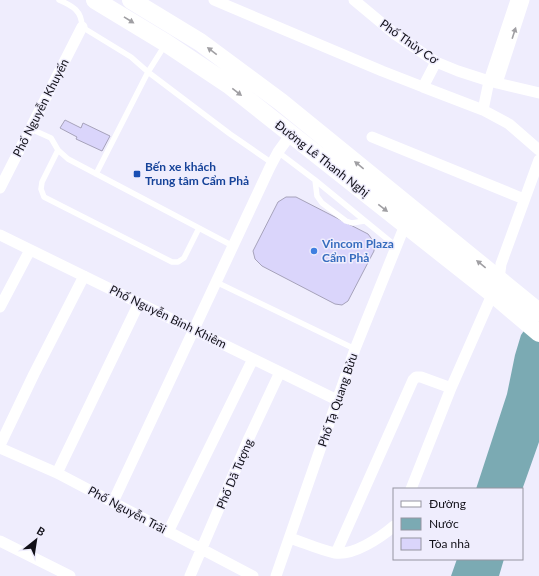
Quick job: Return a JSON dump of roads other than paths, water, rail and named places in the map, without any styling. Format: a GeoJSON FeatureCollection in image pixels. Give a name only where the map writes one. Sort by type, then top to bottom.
{"type":"FeatureCollection","features":[{"type":"Feature","properties":{"kind":"highway","name":"Đường Lê Thanh Nghị"},"geometry":{"type":"LineString","coordinates":[[96,0],[166,43],[228,85],[405,225],[496,286],[532,313],[539,332]]}},
{"type":"Feature","properties":{"kind":"highway","name":"Đường Lê Thanh Nghị"},"geometry":{"type":"LineString","coordinates":[[131,0],[200,42],[281,102],[496,286]]}},
{"type":"Feature","properties":{"kind":"highway"},"geometry":{"type":"LineString","coordinates":[[166,43],[174,26]]}},
{"type":"Feature","properties":{"kind":"street"},"geometry":{"type":"LineString","coordinates":[[214,0],[382,71],[483,110],[509,124],[539,150]]}},
{"type":"Feature","properties":{"kind":"street","name":"Phố Thủy Cơ"},"geometry":{"type":"LineString","coordinates":[[354,0],[396,35],[436,62],[493,82],[539,94]]}},
{"type":"Feature","properties":{"kind":"street"},"geometry":{"type":"LineString","coordinates":[[483,110],[501,57],[516,0]]}},
{"type":"Feature","properties":{"kind":"street"},"geometry":{"type":"LineString","coordinates":[[501,57],[524,0]]}},
{"type":"Feature","properties":{"kind":"street","name":"Phố Nguyễn Khuyến"},"geometry":{"type":"LineString","coordinates":[[0,188],[82,27]]}},
{"type":"Feature","properties":{"kind":"street"},"geometry":{"type":"LineString","coordinates":[[423,87],[436,62]]}},
{"type":"Feature","properties":{"kind":"street"},"geometry":{"type":"LineString","coordinates":[[113,502],[272,163],[291,134]]}},
{"type":"Feature","properties":{"kind":"street"},"geometry":{"type":"LineString","coordinates":[[372,137],[524,199]]}},
{"type":"Feature","properties":{"kind":"street"},"geometry":{"type":"LineString","coordinates":[[411,488],[451,388],[496,286],[501,264],[539,160]]}},
{"type":"Feature","properties":{"kind":"street","name":"Phố Tạ Quang Bửu"},"geometry":{"type":"LineString","coordinates":[[276,576],[355,349],[405,225]]}},
{"type":"Feature","properties":{"kind":"street","name":"Phố Nguyễn Bỉnh Khiêm"},"geometry":{"type":"LineString","coordinates":[[0,235],[337,400]]}},
{"type":"Feature","properties":{"kind":"street"},"geometry":{"type":"LineString","coordinates":[[0,307],[30,250]]}},
{"type":"Feature","properties":{"kind":"street"},"geometry":{"type":"LineString","coordinates":[[0,445],[84,276]]}},
{"type":"Feature","properties":{"kind":"street"},"geometry":{"type":"LineString","coordinates":[[57,473],[139,303]]}},
{"type":"Feature","properties":{"kind":"street"},"geometry":{"type":"LineString","coordinates":[[168,532],[254,359]]}},
{"type":"Feature","properties":{"kind":"street","name":"Phố Dã Tượng"},"geometry":{"type":"LineString","coordinates":[[190,576],[249,438],[280,372]]}},
{"type":"Feature","properties":{"kind":"street"},"geometry":{"type":"LineString","coordinates":[[336,553],[413,380],[416,377],[421,377],[451,388]]}},
{"type":"Feature","properties":{"kind":"street","name":"Phố Nguyễn Trãi"},"geometry":{"type":"LineString","coordinates":[[0,448],[57,473],[253,576]]}},
{"type":"Feature","properties":{"kind":"street"},"geometry":{"type":"LineString","coordinates":[[290,538],[336,553],[346,552],[369,544],[393,527]]}},
{"type":"Feature","properties":{"kind":"street"},"geometry":{"type":"LineString","coordinates":[[0,541],[70,576]]}},
{"type":"Feature","properties":{"kind":"lane"},"geometry":{"type":"LineString","coordinates":[[59,0],[76,9],[82,19],[82,27],[131,57],[148,72],[230,134],[272,163]]}},
{"type":"Feature","properties":{"kind":"lane"},"geometry":{"type":"LineString","coordinates":[[96,174],[148,72],[166,43]]}},
{"type":"Feature","properties":{"kind":"lane"},"geometry":{"type":"LineString","coordinates":[[31,129],[51,138],[58,150],[68,159],[233,246]]}},
{"type":"Feature","properties":{"kind":"lane"},"geometry":{"type":"LineString","coordinates":[[58,150],[42,182],[41,189],[44,197],[172,262],[178,262],[184,258],[199,228]]}},
{"type":"Feature","properties":{"kind":"lane"},"geometry":{"type":"LineString","coordinates":[[278,152],[315,180],[396,247]]}},
{"type":"Feature","properties":{"kind":"lane"},"geometry":{"type":"LineString","coordinates":[[315,180],[317,196],[322,203],[346,221],[352,223],[364,221]]}},
{"type":"Feature","properties":{"kind":"lane"},"geometry":{"type":"LineString","coordinates":[[216,282],[355,349]]}},
{"type":"Feature","properties":{"kind":"water"},"geometry":{"type":"Polygon","coordinates":[[[539,309],[539,442],[523,488],[476,488],[507,394],[515,355],[521,335],[539,309]]]}},
{"type":"Feature","properties":{"kind":"water"},"geometry":{"type":"Polygon","coordinates":[[[457,560],[504,560],[499,576],[451,576],[457,560]]]}},
{"type":"Feature","properties":{"kind":"place","name":"Bến xe khách Trung tâm Cẩm Phả"},"geometry":{"type":"Point","coordinates":[137,174]}},
{"type":"Feature","properties":{"kind":"place","name":"Vincom Plaza Cẩm Phả"},"geometry":{"type":"Point","coordinates":[314,251]}}]}
